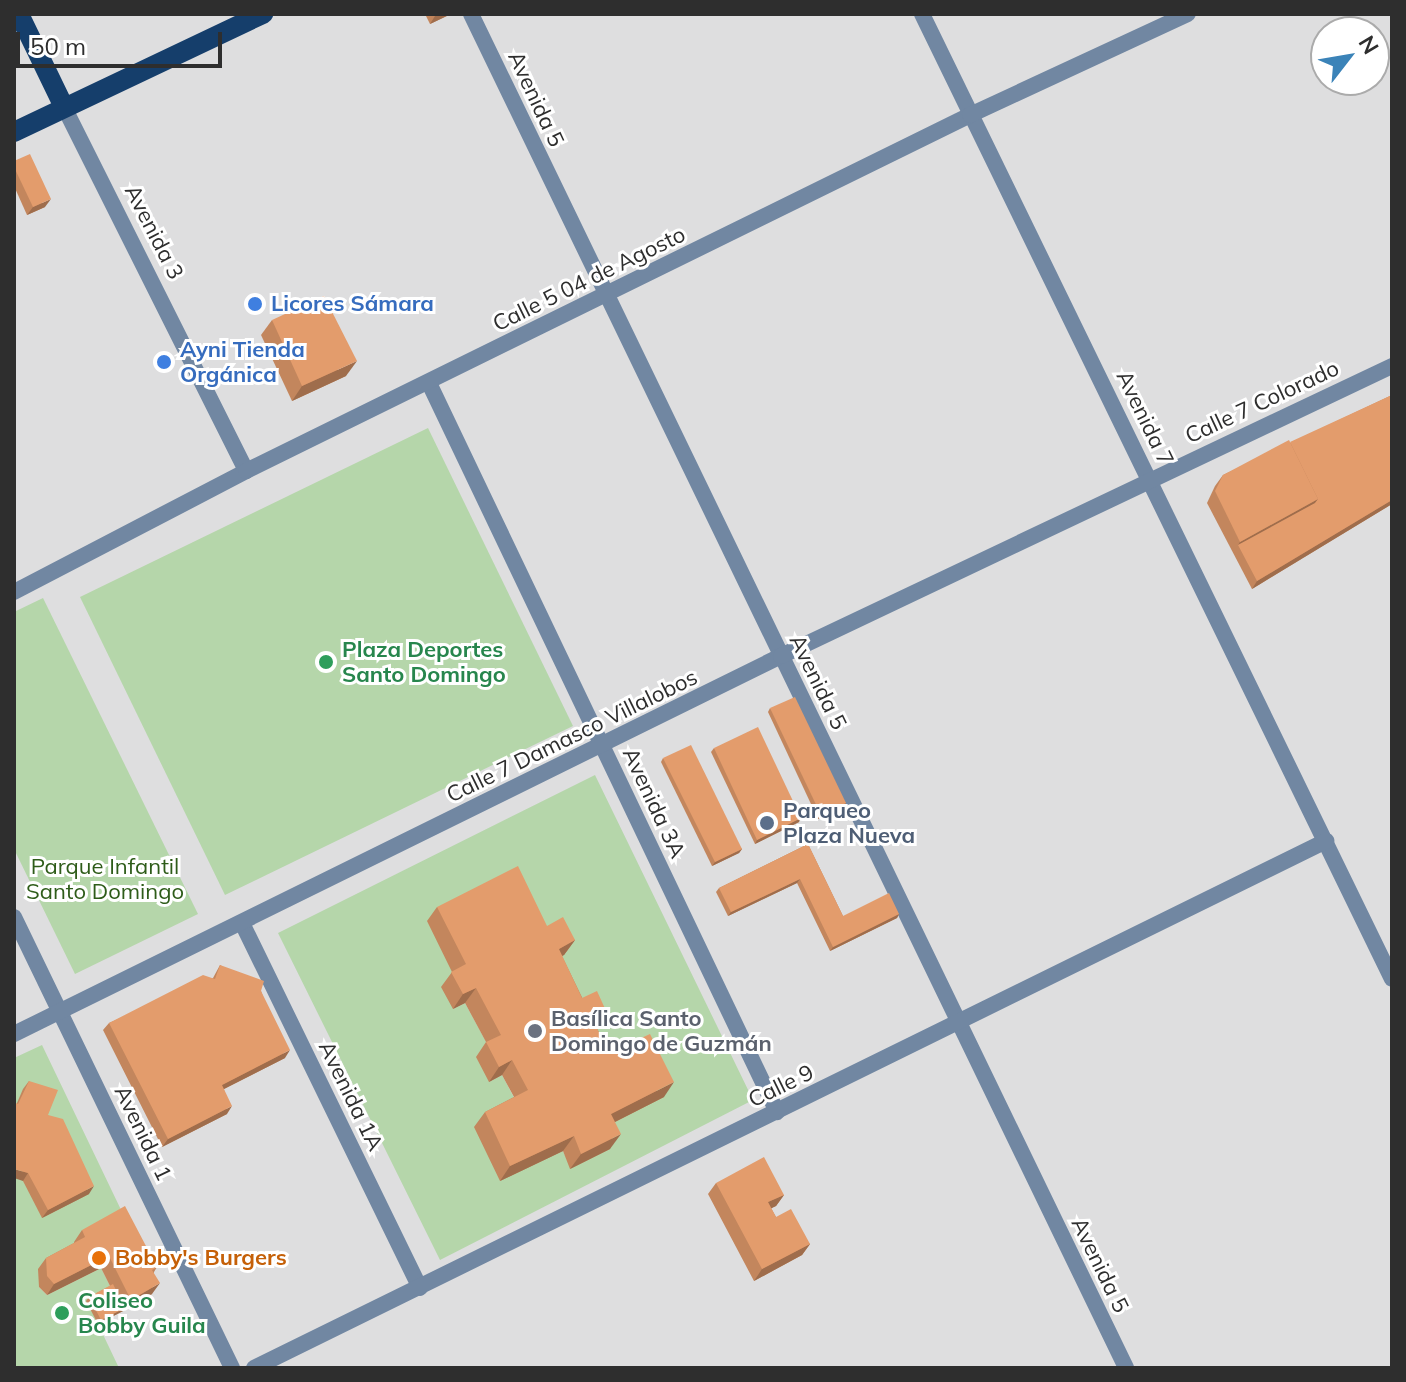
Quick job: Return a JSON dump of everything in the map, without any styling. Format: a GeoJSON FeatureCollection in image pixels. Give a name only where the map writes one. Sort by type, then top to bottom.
{"type":"FeatureCollection","features":[{"type":"Feature","properties":{"kind":"main road","name":"Avenida 3"},"geometry":{"type":"LineString","coordinates":[[19,14],[64,107]]}},
{"type":"Feature","properties":{"kind":"main road"},"geometry":{"type":"LineString","coordinates":[[14,132],[263,14]]}},
{"type":"Feature","properties":{"kind":"street","name":"Avenida 5"},"geometry":{"type":"LineString","coordinates":[[471,14],[1126,1368]]}},
{"type":"Feature","properties":{"kind":"street","name":"Avenida 7"},"geometry":{"type":"LineString","coordinates":[[922,14],[1392,979]]}},
{"type":"Feature","properties":{"kind":"street","name":"Calle 5 04 de Agosto"},"geometry":{"type":"LineString","coordinates":[[14,592],[246,471],[970,115],[1188,14]]}},
{"type":"Feature","properties":{"kind":"street","name":"Avenida 3"},"geometry":{"type":"LineString","coordinates":[[64,107],[246,471]]}},
{"type":"Feature","properties":{"kind":"street","name":"Calle 7 Colorado"},"geometry":{"type":"LineString","coordinates":[[1150,478],[1392,366]]}},
{"type":"Feature","properties":{"kind":"street","name":"Avenida 3A"},"geometry":{"type":"LineString","coordinates":[[429,383],[777,1112]]}},
{"type":"Feature","properties":{"kind":"street","name":"Calle 7 Damasco Villalobos"},"geometry":{"type":"LineString","coordinates":[[14,1034],[1150,478]]}},
{"type":"Feature","properties":{"kind":"street","name":"Calle 9"},"geometry":{"type":"LineString","coordinates":[[254,1368],[1326,841]]}},
{"type":"Feature","properties":{"kind":"street","name":"Avenida 1"},"geometry":{"type":"LineString","coordinates":[[14,917],[232,1368]]}},
{"type":"Feature","properties":{"kind":"street","name":"Avenida 1A"},"geometry":{"type":"LineString","coordinates":[[242,923],[420,1288]]}},
{"type":"Feature","properties":{"kind":"green space","name":"Plaza Deportes Santo Domingo"},"geometry":{"type":"Polygon","coordinates":[[[428,428],[573,726],[225,895],[80,597],[428,428]]]}},
{"type":"Feature","properties":{"kind":"green space","name":"Parque Infantil Santo Domingo"},"geometry":{"type":"Polygon","coordinates":[[[43,598],[198,914],[75,974],[14,849],[14,612],[43,598]]]}},
{"type":"Feature","properties":{"kind":"green space"},"geometry":{"type":"Polygon","coordinates":[[[595,775],[753,1100],[440,1260],[278,933],[595,775]],[[564,955],[455,979],[453,1009],[465,1003],[490,1049],[489,1082],[502,1075],[518,1105],[563,1151],[571,1168],[598,1068],[548,963],[564,955]]]}},
{"type":"Feature","properties":{"kind":"green space"},"geometry":{"type":"Polygon","coordinates":[[[42,1045],[123,1214],[39,1287],[47,1295],[101,1268],[111,1288],[98,1324],[119,1368],[14,1368],[14,1058],[42,1045]]]}},
{"type":"Feature","properties":{"kind":"building"},"geometry":{"type":"Polygon","coordinates":[[[30,154],[51,199],[33,207],[14,167],[14,161],[30,154]]]}},
{"type":"Feature","properties":{"kind":"building"},"geometry":{"type":"Polygon","coordinates":[[[324,296],[357,361],[302,386],[272,320],[324,296]]]}},
{"type":"Feature","properties":{"kind":"building"},"geometry":{"type":"Polygon","coordinates":[[[1392,395],[1392,500],[1257,581],[1238,545],[1318,499],[1290,442],[1392,395]]]}},
{"type":"Feature","properties":{"kind":"building"},"geometry":{"type":"Polygon","coordinates":[[[1289,440],[1318,499],[1240,542],[1215,491],[1223,475],[1289,440]]]}},
{"type":"Feature","properties":{"kind":"building"},"geometry":{"type":"Polygon","coordinates":[[[795,697],[846,803],[821,815],[770,708],[795,697]]]}},
{"type":"Feature","properties":{"kind":"building"},"geometry":{"type":"Polygon","coordinates":[[[758,727],[801,818],[757,840],[714,748],[758,727]]]}},
{"type":"Feature","properties":{"kind":"building"},"geometry":{"type":"Polygon","coordinates":[[[691,745],[742,849],[715,862],[663,758],[691,745]]]}},
{"type":"Feature","properties":{"kind":"building"},"geometry":{"type":"Polygon","coordinates":[[[808,844],[843,916],[889,893],[899,914],[833,947],[800,879],[731,912],[719,888],[808,844]]]}},
{"type":"Feature","properties":{"kind":"building","name":"Basílica Santo Domingo de Guzmán"},"geometry":{"type":"Polygon","coordinates":[[[518,866],[547,926],[563,917],[575,940],[559,949],[582,998],[597,991],[607,1013],[593,1020],[609,1053],[650,1034],[674,1082],[611,1114],[621,1134],[581,1154],[574,1136],[510,1166],[485,1112],[528,1090],[512,1060],[499,1067],[486,1042],[501,1035],[476,988],[463,994],[451,972],[466,964],[437,907],[518,866]]]}},
{"type":"Feature","properties":{"kind":"building"},"geometry":{"type":"Polygon","coordinates":[[[220,965],[264,981],[261,991],[290,1050],[222,1085],[232,1106],[168,1139],[109,1023],[203,975],[215,979],[220,965]]]}},
{"type":"Feature","properties":{"kind":"building"},"geometry":{"type":"Polygon","coordinates":[[[29,1081],[58,1090],[48,1115],[63,1119],[94,1186],[48,1210],[28,1173],[14,1169],[14,1102],[18,1104],[29,1081]]]}},
{"type":"Feature","properties":{"kind":"building"},"geometry":{"type":"Polygon","coordinates":[[[764,1157],[784,1195],[768,1202],[776,1217],[791,1209],[810,1244],[762,1269],[716,1183],[764,1157]]]}},
{"type":"Feature","properties":{"kind":"building","name":"Bobby's Burgers"},"geometry":{"type":"Polygon","coordinates":[[[125,1206],[157,1267],[152,1270],[160,1283],[131,1300],[109,1256],[54,1284],[47,1276],[46,1258],[85,1237],[82,1230],[125,1206]]]}},
{"type":"Feature","properties":{"kind":"building"},"geometry":{"type":"Polygon","coordinates":[[[113,1284],[125,1308],[101,1320],[89,1297],[113,1284]]]}},
{"type":"Feature","properties":{"kind":"place","name":"Licores Sámara"},"geometry":{"type":"Point","coordinates":[255,304]}},
{"type":"Feature","properties":{"kind":"place","name":"Ayni Tienda Orgánica"},"geometry":{"type":"Point","coordinates":[164,362]}},
{"type":"Feature","properties":{"kind":"place","name":"Plaza Deportes Santo Domingo"},"geometry":{"type":"Point","coordinates":[326,662]}},
{"type":"Feature","properties":{"kind":"place","name":"Parqueo Plaza Nueva"},"geometry":{"type":"Point","coordinates":[767,823]}},
{"type":"Feature","properties":{"kind":"place","name":"Basílica Santo Domingo de Guzmán"},"geometry":{"type":"Point","coordinates":[535,1031]}},
{"type":"Feature","properties":{"kind":"place","name":"Bobby's Burgers"},"geometry":{"type":"Point","coordinates":[99,1258]}},
{"type":"Feature","properties":{"kind":"place","name":"Coliseo Bobby Guila"},"geometry":{"type":"Point","coordinates":[62,1313]}}]}
